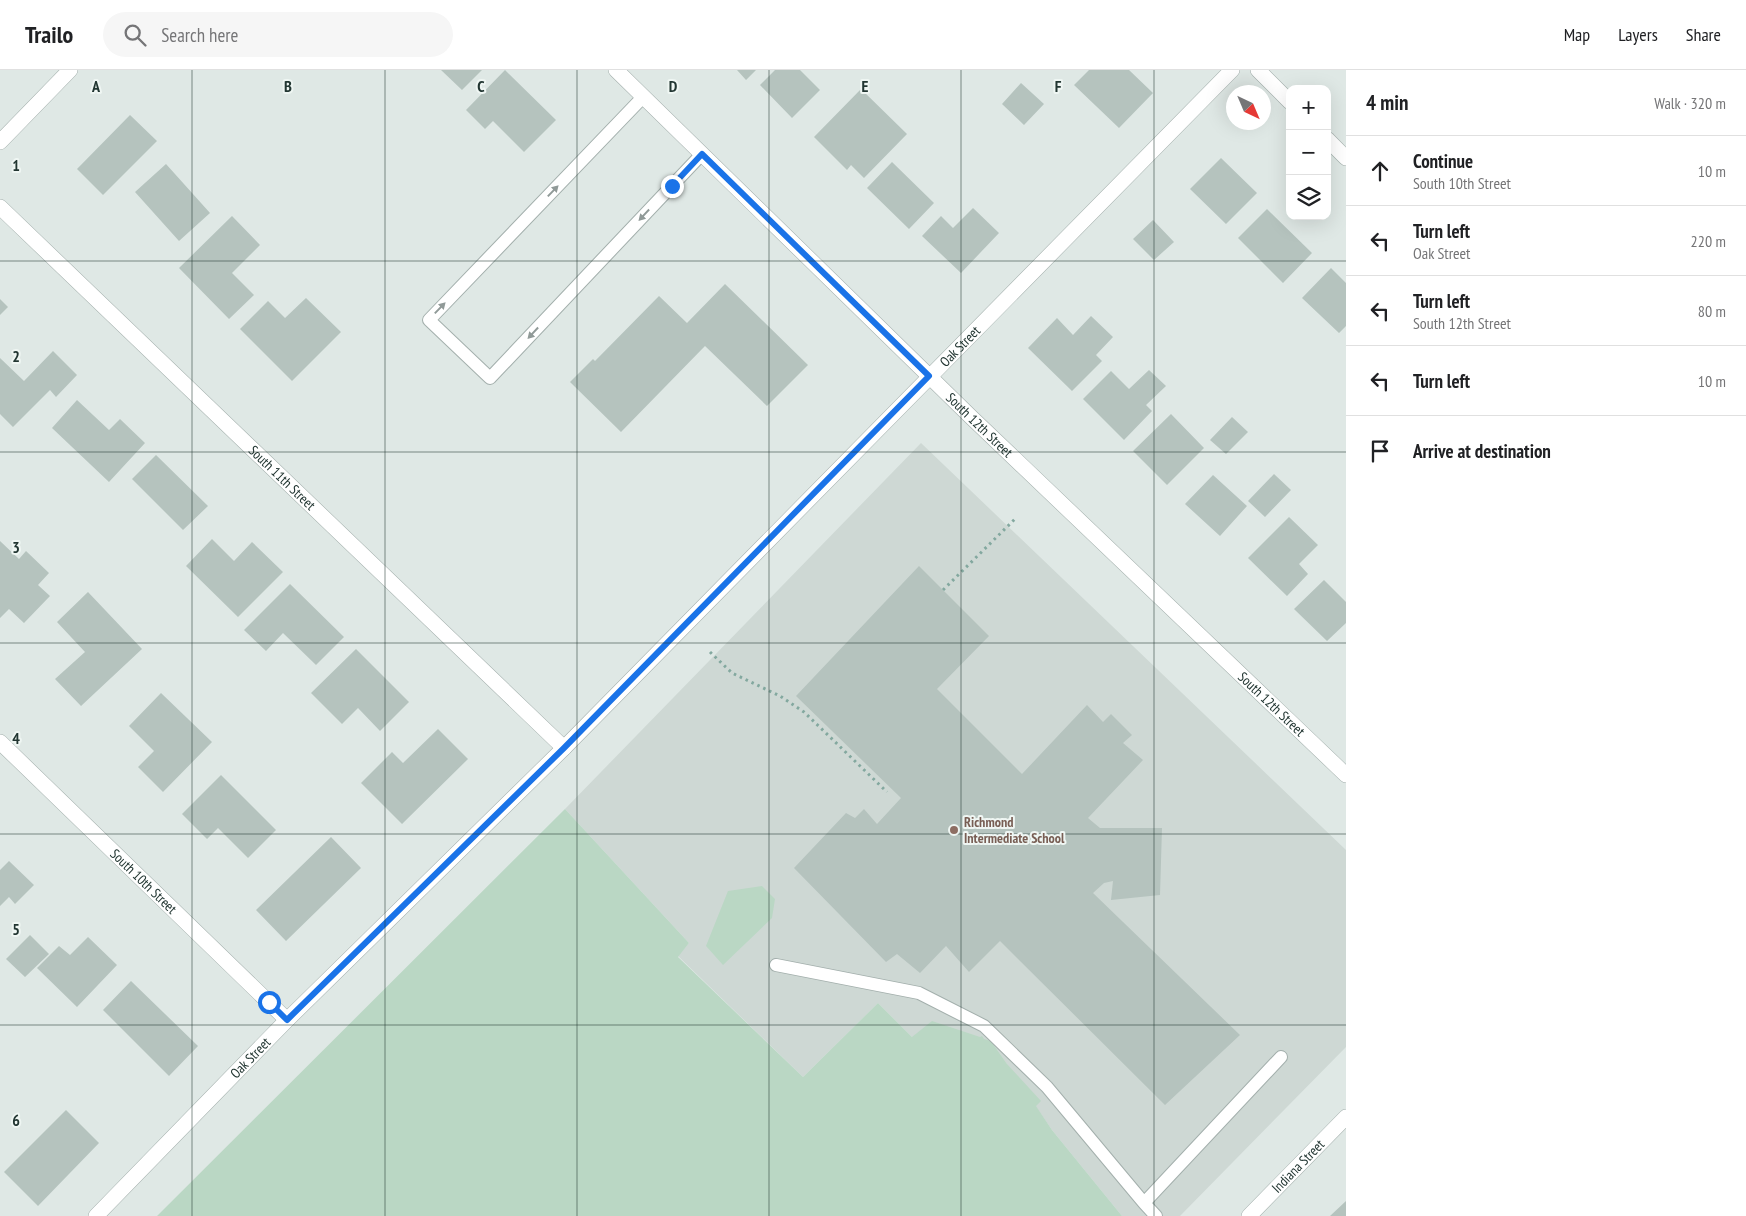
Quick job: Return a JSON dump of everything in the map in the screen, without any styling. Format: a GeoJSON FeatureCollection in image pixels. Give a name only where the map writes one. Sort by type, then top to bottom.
{"type":"FeatureCollection","features":[{"type":"Feature","properties":{"kind":"street"},"geometry":{"type":"LineString","coordinates":[[0,142],[70,70]]}},
{"type":"Feature","properties":{"kind":"street","name":"South 12th Street"},"geometry":{"type":"LineString","coordinates":[[616,70],[929,376],[1346,775]]}},
{"type":"Feature","properties":{"kind":"street","name":"Oak Street"},"geometry":{"type":"LineString","coordinates":[[96,1216],[287,1020],[564,748],[1232,70]]}},
{"type":"Feature","properties":{"kind":"street"},"geometry":{"type":"LineString","coordinates":[[1258,70],[1286,98]]}},
{"type":"Feature","properties":{"kind":"street"},"geometry":{"type":"LineString","coordinates":[[1331,143],[1346,158]]}},
{"type":"Feature","properties":{"kind":"street","name":"South 11th Street"},"geometry":{"type":"LineString","coordinates":[[0,207],[564,748]]}},
{"type":"Feature","properties":{"kind":"street","name":"South 10th Street"},"geometry":{"type":"LineString","coordinates":[[0,742],[287,1020]]}},
{"type":"Feature","properties":{"kind":"street","name":"Indiana Street"},"geometry":{"type":"LineString","coordinates":[[1249,1216],[1346,1117]]}},
{"type":"Feature","properties":{"kind":"lane"},"geometry":{"type":"LineString","coordinates":[[643,97],[429,320],[490,378],[702,154]]}},
{"type":"Feature","properties":{"kind":"lane"},"geometry":{"type":"LineString","coordinates":[[776,965],[918,993],[984,1026],[1047,1087],[1156,1216]]}},
{"type":"Feature","properties":{"kind":"lane"},"geometry":{"type":"LineString","coordinates":[[1144,1203],[1282,1057]]}},
{"type":"Feature","properties":{"kind":"path"},"geometry":{"type":"LineString","coordinates":[[944,590],[1017,517]]}},
{"type":"Feature","properties":{"kind":"path"},"geometry":{"type":"LineString","coordinates":[[710,652],[732,673],[780,696],[804,712],[887,792]]}},
{"type":"Feature","properties":{"kind":"shaded area","name":"Richmond Intermediate School"},"geometry":{"type":"Polygon","coordinates":[[[921,443],[1346,850],[1346,1047],[1180,1216],[1122,1216],[1052,1130],[991,1041],[912,1037],[878,1003],[803,1077],[678,956],[689,943],[565,809],[921,443]]]}},
{"type":"Feature","properties":{"kind":"green space"},"geometry":{"type":"Polygon","coordinates":[[[565,809],[689,943],[678,957],[803,1077],[878,1003],[912,1037],[932,1021],[980,1037],[982,1036],[984,1039],[991,1041],[1007,1064],[1041,1101],[1036,1106],[1052,1130],[1122,1216],[157,1216],[565,809]]]}},
{"type":"Feature","properties":{"kind":"green space"},"geometry":{"type":"Polygon","coordinates":[[[762,886],[775,899],[772,918],[723,965],[706,946],[728,891],[762,886]]]}},
{"type":"Feature","properties":{"kind":"building"},"geometry":{"type":"Polygon","coordinates":[[[441,70],[482,70],[462,90],[441,70]]]}},
{"type":"Feature","properties":{"kind":"building"},"geometry":{"type":"Polygon","coordinates":[[[505,70],[556,120],[524,152],[493,121],[485,129],[466,110],[505,70]]]}},
{"type":"Feature","properties":{"kind":"building"},"geometry":{"type":"Polygon","coordinates":[[[737,70],[756,70],[746,80],[737,70]]]}},
{"type":"Feature","properties":{"kind":"building"},"geometry":{"type":"Polygon","coordinates":[[[775,70],[800,70],[820,90],[792,118],[760,85],[775,70]]]}},
{"type":"Feature","properties":{"kind":"building"},"geometry":{"type":"Polygon","coordinates":[[[1089,70],[1129,70],[1153,93],[1119,128],[1074,85],[1089,70]]]}},
{"type":"Feature","properties":{"kind":"building"},"geometry":{"type":"Polygon","coordinates":[[[1021,83],[1044,104],[1024,125],[1002,104],[1021,83]]]}},
{"type":"Feature","properties":{"kind":"building"},"geometry":{"type":"Polygon","coordinates":[[[861,89],[907,134],[864,178],[851,165],[847,170],[814,137],[861,89]]]}},
{"type":"Feature","properties":{"kind":"building"},"geometry":{"type":"Polygon","coordinates":[[[130,115],[157,141],[103,195],[77,169],[130,115]]]}},
{"type":"Feature","properties":{"kind":"building"},"geometry":{"type":"Polygon","coordinates":[[[1221,158],[1257,193],[1226,224],[1190,189],[1221,158]]]}},
{"type":"Feature","properties":{"kind":"building"},"geometry":{"type":"Polygon","coordinates":[[[892,162],[934,203],[909,229],[867,188],[892,162]]]}},
{"type":"Feature","properties":{"kind":"building"},"geometry":{"type":"Polygon","coordinates":[[[166,164],[210,213],[179,241],[135,192],[166,164]]]}},
{"type":"Feature","properties":{"kind":"building"},"geometry":{"type":"Polygon","coordinates":[[[973,208],[999,233],[961,273],[922,236],[941,216],[953,228],[973,208]]]}},
{"type":"Feature","properties":{"kind":"building"},"geometry":{"type":"Polygon","coordinates":[[[1267,209],[1312,253],[1283,283],[1238,238],[1267,209]]]}},
{"type":"Feature","properties":{"kind":"building"},"geometry":{"type":"Polygon","coordinates":[[[232,216],[260,245],[232,273],[254,295],[229,319],[179,268],[232,216]]]}},
{"type":"Feature","properties":{"kind":"building"},"geometry":{"type":"Polygon","coordinates":[[[1153,220],[1174,242],[1154,260],[1133,239],[1153,220]]]}},
{"type":"Feature","properties":{"kind":"building"},"geometry":{"type":"Polygon","coordinates":[[[1331,268],[1346,283],[1346,326],[1339,333],[1302,298],[1331,268]]]}},
{"type":"Feature","properties":{"kind":"building"},"geometry":{"type":"Polygon","coordinates":[[[725,284],[808,365],[767,406],[705,346],[621,432],[570,382],[593,359],[595,361],[659,296],[687,323],[725,284]]]}},
{"type":"Feature","properties":{"kind":"building"},"geometry":{"type":"Polygon","coordinates":[[[306,298],[341,332],[292,381],[240,329],[268,301],[285,318],[306,298]]]}},
{"type":"Feature","properties":{"kind":"building"},"geometry":{"type":"Polygon","coordinates":[[[0,299],[8,307],[0,315],[0,299]]]}},
{"type":"Feature","properties":{"kind":"building"},"geometry":{"type":"Polygon","coordinates":[[[1091,316],[1113,337],[1096,355],[1102,361],[1072,391],[1028,348],[1057,318],[1073,335],[1091,316]]]}},
{"type":"Feature","properties":{"kind":"building"},"geometry":{"type":"Polygon","coordinates":[[[53,351],[77,375],[56,397],[50,390],[13,427],[0,414],[0,358],[24,381],[53,351]]]}},
{"type":"Feature","properties":{"kind":"building"},"geometry":{"type":"Polygon","coordinates":[[[1149,370],[1166,386],[1146,405],[1152,411],[1124,440],[1083,399],[1111,371],[1129,389],[1149,370]]]}},
{"type":"Feature","properties":{"kind":"building"},"geometry":{"type":"Polygon","coordinates":[[[77,400],[109,430],[120,419],[145,443],[109,482],[52,428],[77,400]]]}},
{"type":"Feature","properties":{"kind":"building"},"geometry":{"type":"Polygon","coordinates":[[[1171,414],[1204,448],[1167,485],[1133,451],[1171,414]]]}},
{"type":"Feature","properties":{"kind":"building"},"geometry":{"type":"Polygon","coordinates":[[[1232,417],[1248,432],[1226,454],[1210,440],[1232,417]]]}},
{"type":"Feature","properties":{"kind":"building"},"geometry":{"type":"Polygon","coordinates":[[[156,455],[208,506],[183,530],[132,479],[156,455]]]}},
{"type":"Feature","properties":{"kind":"building"},"geometry":{"type":"Polygon","coordinates":[[[1274,474],[1291,490],[1265,517],[1248,501],[1274,474]]]}},
{"type":"Feature","properties":{"kind":"building"},"geometry":{"type":"Polygon","coordinates":[[[1213,475],[1247,506],[1220,536],[1185,504],[1213,475]]]}},
{"type":"Feature","properties":{"kind":"building"},"geometry":{"type":"Polygon","coordinates":[[[1289,517],[1318,545],[1299,564],[1308,574],[1287,596],[1248,558],[1289,517]]]}},
{"type":"Feature","properties":{"kind":"building"},"geometry":{"type":"Polygon","coordinates":[[[212,539],[234,561],[252,542],[283,572],[238,617],[186,566],[212,539]]]}},
{"type":"Feature","properties":{"kind":"building"},"geometry":{"type":"Polygon","coordinates":[[[0,541],[19,559],[26,551],[49,573],[38,585],[50,596],[24,623],[9,609],[0,618],[0,541]]]}},
{"type":"Feature","properties":{"kind":"building"},"geometry":{"type":"Polygon","coordinates":[[[919,566],[989,636],[937,689],[1022,774],[1087,705],[1103,722],[1111,714],[1132,735],[1123,743],[1143,760],[1088,818],[1100,828],[1162,828],[1160,895],[1111,900],[1113,881],[1104,883],[1093,893],[1240,1035],[1165,1105],[1000,941],[969,972],[946,946],[920,973],[897,954],[886,962],[794,868],[846,813],[855,818],[864,809],[877,824],[901,798],[796,696],[919,566]]]}},
{"type":"Feature","properties":{"kind":"building"},"geometry":{"type":"Polygon","coordinates":[[[1324,580],[1346,602],[1346,623],[1327,641],[1294,609],[1324,580]]]}},
{"type":"Feature","properties":{"kind":"building"},"geometry":{"type":"Polygon","coordinates":[[[290,584],[344,637],[316,665],[283,633],[266,651],[244,630],[290,584]]]}},
{"type":"Feature","properties":{"kind":"building"},"geometry":{"type":"Polygon","coordinates":[[[88,592],[142,649],[81,706],[55,679],[85,652],[57,622],[88,592]]]}},
{"type":"Feature","properties":{"kind":"building"},"geometry":{"type":"Polygon","coordinates":[[[356,649],[409,702],[380,731],[358,708],[342,724],[311,693],[356,649]]]}},
{"type":"Feature","properties":{"kind":"building"},"geometry":{"type":"Polygon","coordinates":[[[161,693],[212,742],[163,792],[138,767],[154,751],[129,726],[161,693]]]}},
{"type":"Feature","properties":{"kind":"building"},"geometry":{"type":"Polygon","coordinates":[[[438,729],[468,759],[402,824],[361,783],[392,752],[403,763],[438,729]]]}},
{"type":"Feature","properties":{"kind":"building"},"geometry":{"type":"Polygon","coordinates":[[[221,775],[276,830],[248,858],[218,828],[207,839],[182,814],[221,775]]]}},
{"type":"Feature","properties":{"kind":"building"},"geometry":{"type":"Polygon","coordinates":[[[331,837],[361,868],[286,941],[256,910],[331,837]]]}},
{"type":"Feature","properties":{"kind":"building"},"geometry":{"type":"Polygon","coordinates":[[[9,861],[34,885],[15,904],[9,897],[0,906],[0,870],[9,861]]]}},
{"type":"Feature","properties":{"kind":"building"},"geometry":{"type":"Polygon","coordinates":[[[30,935],[49,954],[25,977],[6,959],[30,935]]]}},
{"type":"Feature","properties":{"kind":"building"},"geometry":{"type":"Polygon","coordinates":[[[88,937],[117,965],[77,1007],[37,968],[59,946],[70,955],[88,937]]]}},
{"type":"Feature","properties":{"kind":"building"},"geometry":{"type":"Polygon","coordinates":[[[131,981],[198,1046],[169,1076],[103,1010],[131,981]]]}},
{"type":"Feature","properties":{"kind":"building"},"geometry":{"type":"Polygon","coordinates":[[[66,1110],[99,1143],[38,1206],[4,1172],[66,1110]]]}},
{"type":"Feature","properties":{"kind":"building"},"geometry":{"type":"Polygon","coordinates":[[[1346,1201],[1346,1216],[1330,1216],[1346,1201]]]}},
{"type":"Feature","properties":{"kind":"place","name":"Richmond Intermediate School"},"geometry":{"type":"Point","coordinates":[954,830]}},
{"type":"Feature","properties":{"kind":"route"},"geometry":{"type":"LineString","coordinates":[[269,1002],[287,1020],[564,748],[929,376],[702,154],[672,186]]}}]}
